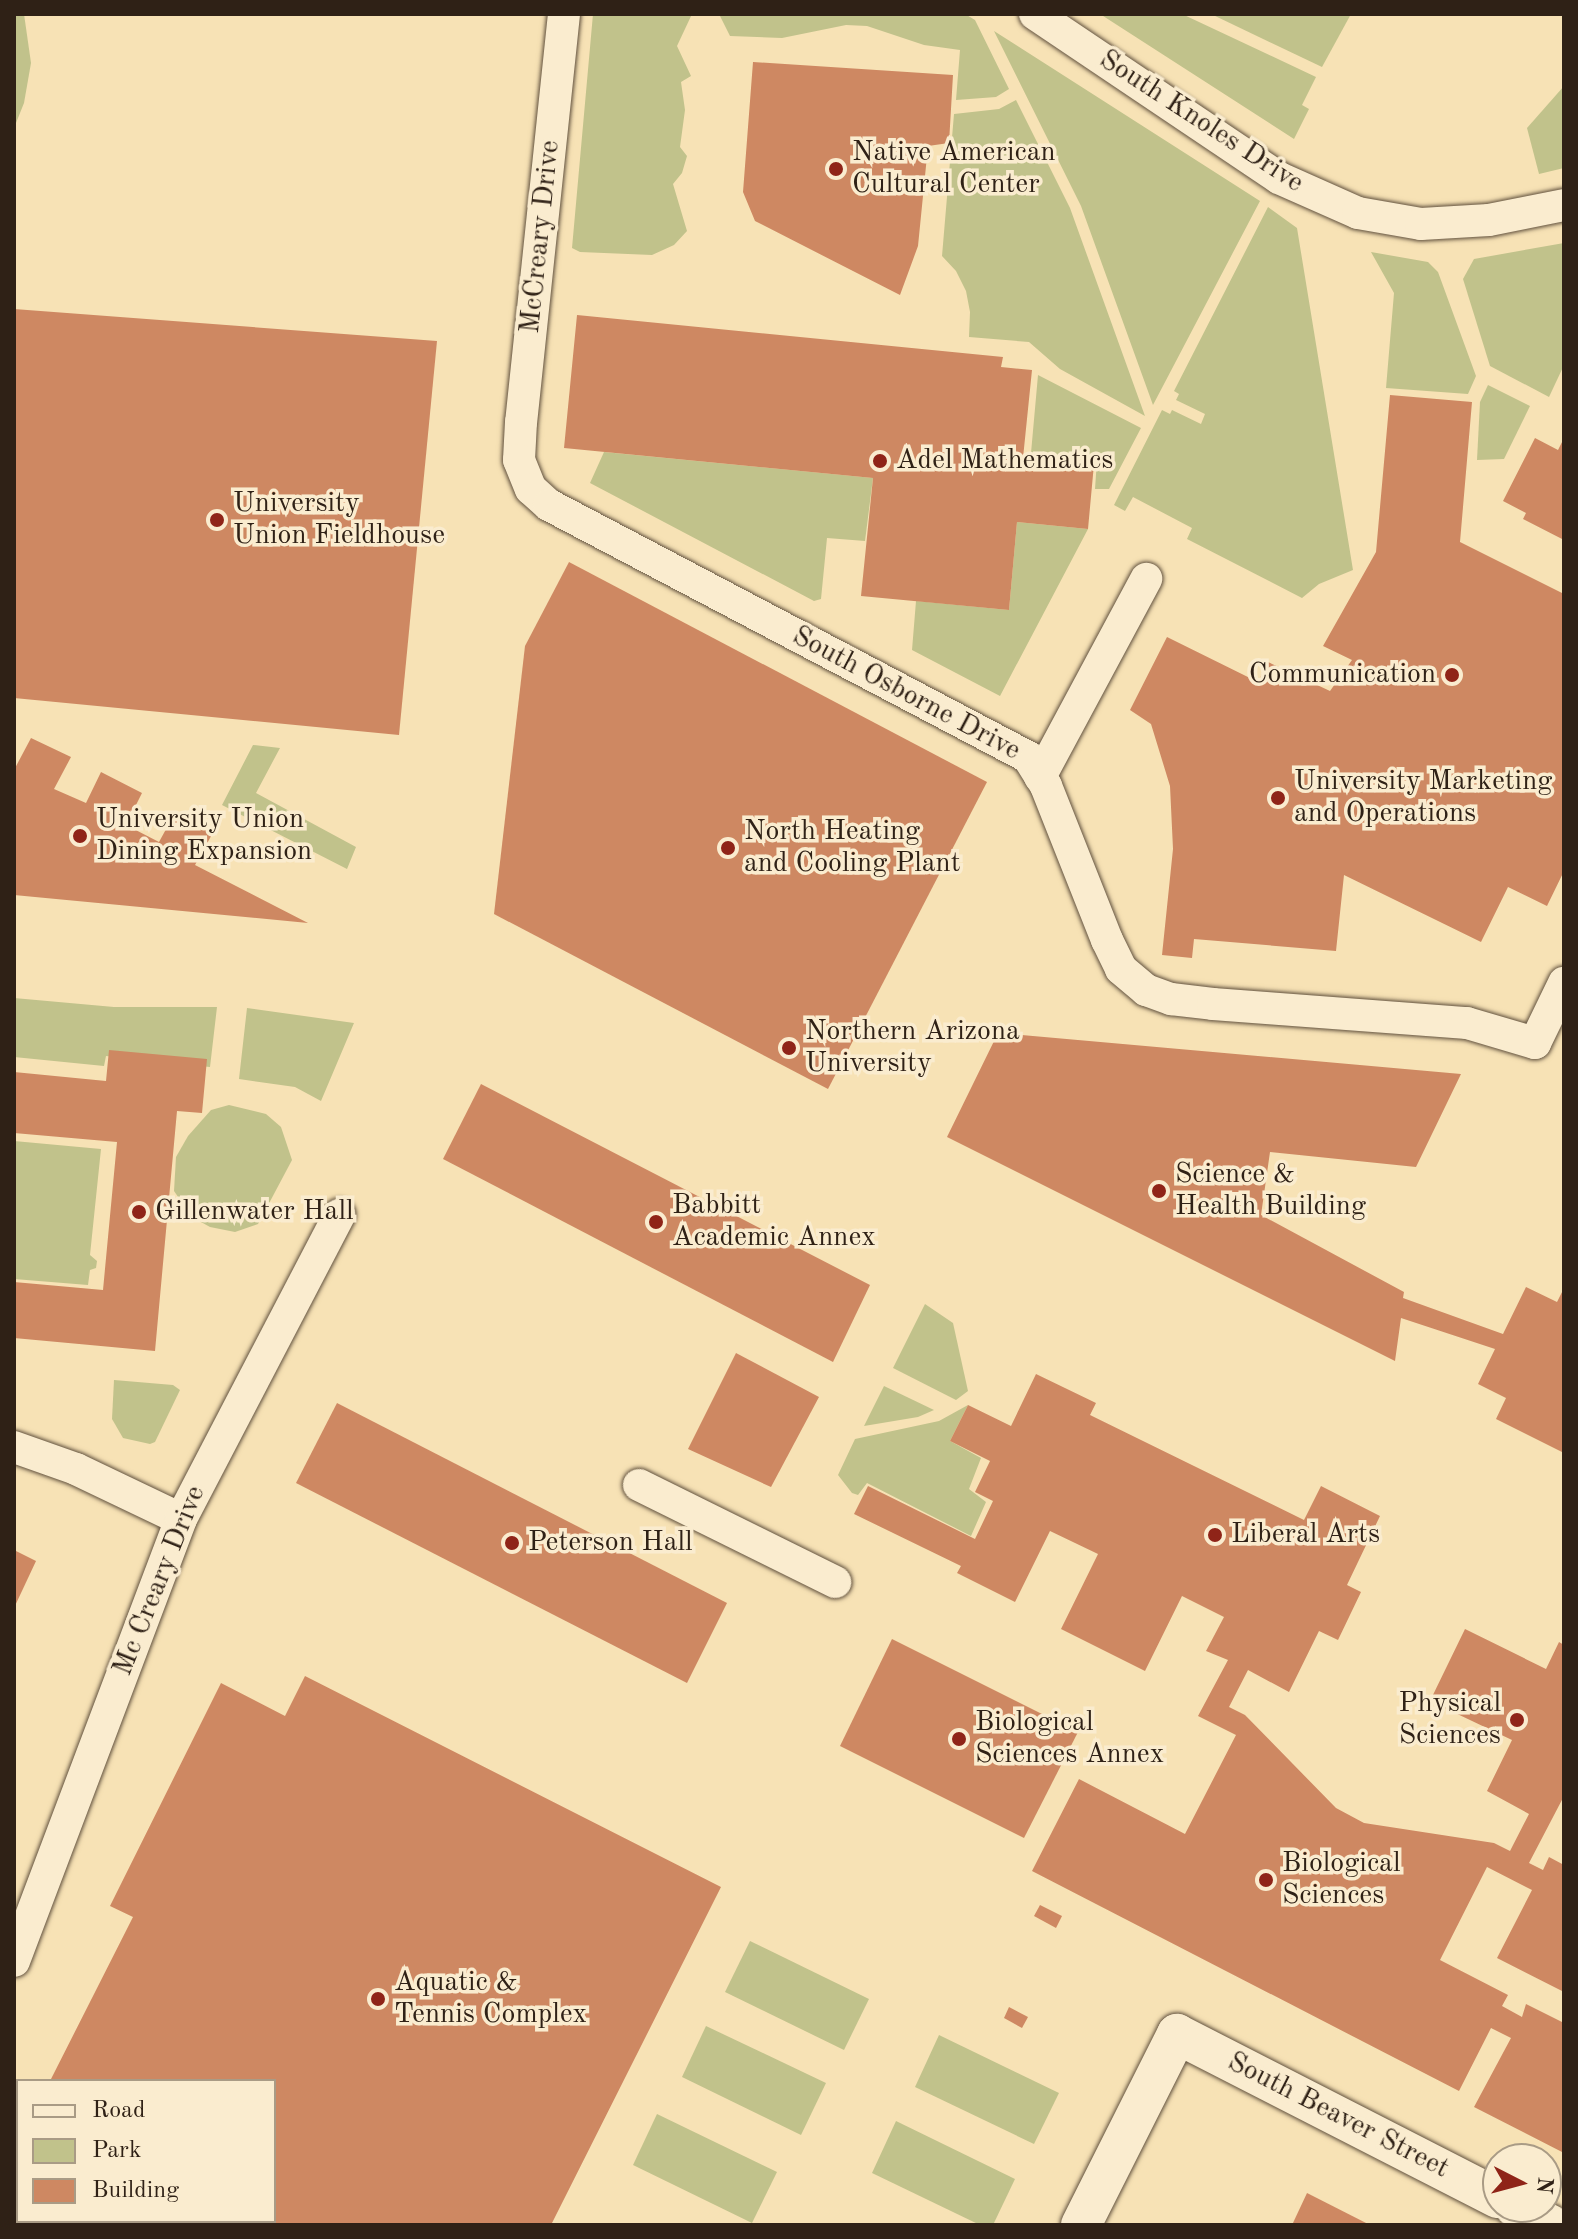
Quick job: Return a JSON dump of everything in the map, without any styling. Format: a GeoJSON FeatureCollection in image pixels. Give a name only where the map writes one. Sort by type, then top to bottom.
{"type":"FeatureCollection","features":[{"type":"Feature","properties":{"kind":"street","name":"McCreary Drive"},"geometry":{"type":"LineString","coordinates":[[519,460],[564,14]]}},
{"type":"Feature","properties":{"kind":"street","name":"South Knoles Drive"},"geometry":{"type":"LineString","coordinates":[[1035,14],[1279,178],[1358,213],[1421,224],[1489,220],[1564,205]]}},
{"type":"Feature","properties":{"kind":"street","name":"South Osborne Drive"},"geometry":{"type":"LineString","coordinates":[[519,460],[531,489],[549,505],[988,733],[1028,757],[1040,777],[1121,969],[1146,990],[1171,999],[1213,1004],[1467,1023],[1535,1043],[1564,983]]}},
{"type":"Feature","properties":{"kind":"street"},"geometry":{"type":"LineString","coordinates":[[1040,777],[1146,579]]}},
{"type":"Feature","properties":{"kind":"street","name":"Mc Creary Drive"},"geometry":{"type":"LineString","coordinates":[[14,1961],[181,1519],[339,1215]]}},
{"type":"Feature","properties":{"kind":"street"},"geometry":{"type":"LineString","coordinates":[[14,1447],[76,1469],[181,1519]]}},
{"type":"Feature","properties":{"kind":"street"},"geometry":{"type":"LineString","coordinates":[[639,1485],[835,1582]]}},
{"type":"Feature","properties":{"kind":"street","name":"South Beaver Street"},"geometry":{"type":"LineString","coordinates":[[1081,2225],[1177,2034],[1482,2190]]}},
{"type":"Feature","properties":{"kind":"green space"},"geometry":{"type":"Polygon","coordinates":[[[14,14],[24,14],[31,63],[24,103],[14,128],[14,14]]]}},
{"type":"Feature","properties":{"kind":"green space"},"geometry":{"type":"Polygon","coordinates":[[[593,14],[692,14],[677,46],[691,76],[681,82],[685,110],[680,147],[687,156],[682,173],[673,184],[687,231],[674,245],[652,255],[580,252],[572,248],[593,14]]]}},
{"type":"Feature","properties":{"kind":"green space"},"geometry":{"type":"Polygon","coordinates":[[[719,14],[965,14],[975,20],[1009,89],[996,97],[956,100],[960,50],[924,45],[867,26],[846,25],[782,38],[730,36],[719,14]]]}},
{"type":"Feature","properties":{"kind":"green space"},"geometry":{"type":"Polygon","coordinates":[[[1100,14],[1182,14],[1316,77],[1302,105],[1309,109],[1294,139],[1100,14]]]}},
{"type":"Feature","properties":{"kind":"green space"},"geometry":{"type":"Polygon","coordinates":[[[1211,14],[1351,14],[1322,67],[1211,14]]]}},
{"type":"Feature","properties":{"kind":"green space"},"geometry":{"type":"Polygon","coordinates":[[[994,31],[1260,201],[1153,405],[1081,206],[994,31]]]}},
{"type":"Feature","properties":{"kind":"green space"},"geometry":{"type":"Polygon","coordinates":[[[1564,86],[1564,168],[1539,174],[1527,128],[1564,86]]]}},
{"type":"Feature","properties":{"kind":"green space"},"geometry":{"type":"Polygon","coordinates":[[[1016,100],[1070,208],[1145,416],[1060,369],[1029,342],[969,337],[970,312],[966,291],[956,271],[942,256],[954,114],[999,109],[1016,100]]]}},
{"type":"Feature","properties":{"kind":"green space"},"geometry":{"type":"Polygon","coordinates":[[[1268,207],[1297,228],[1353,570],[1319,584],[1302,598],[1187,539],[1192,528],[1133,497],[1125,511],[1114,505],[1162,410],[1170,414],[1172,410],[1201,424],[1205,414],[1176,400],[1179,394],[1174,391],[1268,207]]]}},
{"type":"Feature","properties":{"kind":"green space"},"geometry":{"type":"Polygon","coordinates":[[[1564,243],[1564,365],[1549,397],[1490,366],[1463,279],[1474,259],[1564,243]]]}},
{"type":"Feature","properties":{"kind":"green space"},"geometry":{"type":"Polygon","coordinates":[[[1371,252],[1428,262],[1438,272],[1476,376],[1468,394],[1386,388],[1394,293],[1371,252]]]}},
{"type":"Feature","properties":{"kind":"green space"},"geometry":{"type":"Polygon","coordinates":[[[1038,375],[1141,428],[1109,489],[1095,489],[1097,460],[1031,453],[1038,375]]]}},
{"type":"Feature","properties":{"kind":"green space"},"geometry":{"type":"Polygon","coordinates":[[[1488,385],[1530,406],[1504,459],[1477,460],[1480,402],[1488,385]]]}},
{"type":"Feature","properties":{"kind":"green space"},"geometry":{"type":"Polygon","coordinates":[[[604,452],[873,478],[865,541],[827,538],[821,599],[814,601],[590,483],[604,452]]]}},
{"type":"Feature","properties":{"kind":"green space"},"geometry":{"type":"Polygon","coordinates":[[[1017,522],[1088,529],[1000,696],[912,650],[916,601],[1009,610],[1017,522]]]}},
{"type":"Feature","properties":{"kind":"green space"},"geometry":{"type":"Polygon","coordinates":[[[253,745],[280,748],[256,793],[356,847],[347,869],[222,805],[253,745]]]}},
{"type":"Feature","properties":{"kind":"green space"},"geometry":{"type":"Polygon","coordinates":[[[14,998],[114,1007],[217,1007],[210,1067],[106,1056],[104,1066],[14,1057],[14,998]]]}},
{"type":"Feature","properties":{"kind":"green space"},"geometry":{"type":"Polygon","coordinates":[[[247,1008],[354,1023],[321,1101],[295,1087],[239,1079],[247,1008]]]}},
{"type":"Feature","properties":{"kind":"green space"},"geometry":{"type":"Polygon","coordinates":[[[229,1105],[266,1114],[281,1127],[292,1160],[258,1224],[235,1232],[210,1227],[192,1217],[174,1191],[176,1157],[188,1136],[211,1110],[229,1105]]]}},
{"type":"Feature","properties":{"kind":"green space"},"geometry":{"type":"Polygon","coordinates":[[[14,1141],[101,1149],[90,1255],[97,1261],[96,1268],[90,1270],[88,1285],[14,1279],[14,1141]]]}},
{"type":"Feature","properties":{"kind":"green space"},"geometry":{"type":"Polygon","coordinates":[[[925,1304],[953,1323],[968,1391],[956,1400],[893,1368],[925,1304]]]}},
{"type":"Feature","properties":{"kind":"green space"},"geometry":{"type":"Polygon","coordinates":[[[114,1380],[173,1385],[180,1390],[155,1442],[150,1444],[123,1438],[112,1419],[114,1380]]]}},
{"type":"Feature","properties":{"kind":"green space"},"geometry":{"type":"Polygon","coordinates":[[[884,1386],[934,1410],[918,1417],[864,1426],[884,1386]]]}},
{"type":"Feature","properties":{"kind":"green space"},"geometry":{"type":"Polygon","coordinates":[[[968,1405],[950,1441],[981,1458],[969,1489],[986,1502],[971,1536],[867,1483],[858,1495],[852,1493],[838,1475],[855,1439],[939,1421],[968,1405]]]}},
{"type":"Feature","properties":{"kind":"green space"},"geometry":{"type":"Polygon","coordinates":[[[750,1941],[869,1999],[844,2050],[725,1992],[750,1941]]]}},
{"type":"Feature","properties":{"kind":"green space"},"geometry":{"type":"Polygon","coordinates":[[[706,2026],[826,2083],[801,2135],[682,2077],[706,2026]]]}},
{"type":"Feature","properties":{"kind":"green space"},"geometry":{"type":"Polygon","coordinates":[[[939,2035],[1059,2093],[1034,2144],[915,2087],[939,2035]]]}},
{"type":"Feature","properties":{"kind":"green space"},"geometry":{"type":"Polygon","coordinates":[[[657,2114],[777,2172],[752,2223],[633,2165],[657,2114]]]}},
{"type":"Feature","properties":{"kind":"green space"},"geometry":{"type":"Polygon","coordinates":[[[896,2121],[1015,2179],[993,2225],[980,2225],[872,2173],[896,2121]]]}},
{"type":"Feature","properties":{"kind":"building","name":"Native American Cultural Center"},"geometry":{"type":"Polygon","coordinates":[[[753,62],[953,75],[949,143],[928,146],[918,246],[900,295],[755,221],[743,192],[753,62]]]}},
{"type":"Feature","properties":{"kind":"building","name":"University Union Fieldhouse"},"geometry":{"type":"Polygon","coordinates":[[[14,309],[437,341],[399,735],[14,698],[14,309]]]}},
{"type":"Feature","properties":{"kind":"building","name":"Adel Mathematics"},"geometry":{"type":"Polygon","coordinates":[[[577,315],[1003,357],[1001,367],[1032,370],[1023,458],[1094,464],[1088,529],[1017,522],[1009,610],[861,596],[873,478],[564,448],[577,315]]]}},
{"type":"Feature","properties":{"kind":"building"},"geometry":{"type":"Polygon","coordinates":[[[1390,395],[1472,402],[1460,542],[1564,594],[1564,871],[1547,906],[1508,887],[1481,942],[1344,875],[1336,951],[1194,939],[1192,958],[1162,955],[1173,849],[1170,786],[1151,724],[1130,710],[1167,637],[1258,682],[1268,662],[1330,691],[1352,660],[1323,646],[1376,552],[1390,395]]]}},
{"type":"Feature","properties":{"kind":"building"},"geometry":{"type":"Polygon","coordinates":[[[1535,438],[1558,450],[1564,438],[1564,540],[1523,519],[1526,513],[1503,501],[1535,438]]]}},
{"type":"Feature","properties":{"kind":"building","name":"North Heating and Cooling Plant"},"geometry":{"type":"Polygon","coordinates":[[[569,562],[987,782],[828,1089],[494,914],[525,646],[569,562]]]}},
{"type":"Feature","properties":{"kind":"building","name":"University Union Dining Expansion"},"geometry":{"type":"Polygon","coordinates":[[[31,738],[71,757],[54,789],[86,803],[101,772],[142,793],[126,825],[159,842],[176,811],[215,829],[195,865],[308,923],[14,895],[14,770],[31,738]]]}},
{"type":"Feature","properties":{"kind":"building","name":"Science & Health Building"},"geometry":{"type":"Polygon","coordinates":[[[998,1033],[1461,1074],[1416,1167],[1270,1152],[1261,1215],[1404,1292],[1403,1298],[1503,1334],[1526,1287],[1557,1302],[1564,1288],[1564,1453],[1496,1419],[1506,1398],[1478,1384],[1495,1349],[1401,1318],[1395,1361],[947,1137],[998,1033]]]}},
{"type":"Feature","properties":{"kind":"building","name":"Gillenwater Hall"},"geometry":{"type":"Polygon","coordinates":[[[109,1050],[207,1059],[202,1113],[177,1111],[155,1351],[14,1338],[14,1282],[103,1290],[117,1142],[14,1133],[14,1072],[106,1081],[109,1050]]]}},
{"type":"Feature","properties":{"kind":"building","name":"Babbitt Academic Annex"},"geometry":{"type":"Polygon","coordinates":[[[481,1084],[870,1285],[833,1362],[443,1159],[481,1084]]]}},
{"type":"Feature","properties":{"kind":"building"},"geometry":{"type":"Polygon","coordinates":[[[736,1353],[819,1397],[771,1487],[688,1449],[736,1353]]]}},
{"type":"Feature","properties":{"kind":"building"},"geometry":{"type":"Polygon","coordinates":[[[1036,1374],[1096,1403],[1090,1415],[1304,1520],[1321,1486],[1380,1516],[1347,1585],[1361,1592],[1338,1640],[1319,1631],[1289,1692],[1248,1670],[1229,1707],[1245,1715],[1336,1808],[1364,1823],[1494,1843],[1510,1851],[1529,1814],[1487,1791],[1512,1740],[1430,1701],[1465,1629],[1546,1669],[1559,1642],[1564,1645],[1564,1796],[1529,1863],[1543,1870],[1549,1857],[1564,1865],[1564,1992],[1497,1958],[1532,1890],[1487,1867],[1440,1960],[1508,1995],[1502,2006],[1522,2017],[1526,2004],[1564,2023],[1564,2153],[1562,2143],[1544,2143],[1474,2107],[1511,2038],[1491,2028],[1459,2091],[1032,1871],[1079,1779],[1185,1834],[1236,1735],[1198,1716],[1228,1660],[1206,1651],[1224,1617],[1182,1596],[1145,1671],[1061,1629],[1098,1554],[1050,1531],[1015,1602],[957,1573],[961,1566],[854,1514],[868,1486],[975,1539],[993,1501],[975,1492],[990,1461],[950,1441],[968,1405],[1011,1426],[1036,1374]]]}},
{"type":"Feature","properties":{"kind":"building","name":"Peterson Hall"},"geometry":{"type":"Polygon","coordinates":[[[337,1403],[727,1603],[687,1683],[296,1483],[337,1403]]]}},
{"type":"Feature","properties":{"kind":"building"},"geometry":{"type":"Polygon","coordinates":[[[14,1550],[36,1561],[14,1608],[14,1550]]]}},
{"type":"Feature","properties":{"kind":"building","name":"Biological Sciences Annex"},"geometry":{"type":"Polygon","coordinates":[[[892,1639],[1078,1732],[1024,1838],[840,1746],[892,1639]]]}},
{"type":"Feature","properties":{"kind":"building","name":"Aquatic & Tennis Complex"},"geometry":{"type":"Polygon","coordinates":[[[305,1676],[721,1887],[551,2225],[221,2225],[217,2223],[276,2223],[276,2079],[51,2079],[133,1917],[110,1906],[221,1683],[285,1716],[305,1676]]]}},
{"type":"Feature","properties":{"kind":"building"},"geometry":{"type":"Polygon","coordinates":[[[1040,1905],[1062,1916],[1056,1928],[1034,1916],[1040,1905]]]}},
{"type":"Feature","properties":{"kind":"building"},"geometry":{"type":"Polygon","coordinates":[[[1009,2007],[1028,2017],[1022,2028],[1004,2018],[1009,2007]]]}},
{"type":"Feature","properties":{"kind":"building"},"geometry":{"type":"Polygon","coordinates":[[[1307,2193],[1370,2225],[1292,2225],[1307,2193]]]}},
{"type":"Feature","properties":{"kind":"place","name":"Native American Cultural Center"},"geometry":{"type":"Point","coordinates":[836,169]}},
{"type":"Feature","properties":{"kind":"place","name":"Adel Mathematics"},"geometry":{"type":"Point","coordinates":[880,461]}},
{"type":"Feature","properties":{"kind":"place","name":"University Union Fieldhouse"},"geometry":{"type":"Point","coordinates":[217,520]}},
{"type":"Feature","properties":{"kind":"place","name":"Communication"},"geometry":{"type":"Point","coordinates":[1452,675]}},
{"type":"Feature","properties":{"kind":"place","name":"University Marketing and Operations"},"geometry":{"type":"Point","coordinates":[1278,798]}},
{"type":"Feature","properties":{"kind":"place","name":"University Union Dining Expansion"},"geometry":{"type":"Point","coordinates":[80,836]}},
{"type":"Feature","properties":{"kind":"place","name":"North Heating and Cooling Plant"},"geometry":{"type":"Point","coordinates":[728,848]}},
{"type":"Feature","properties":{"kind":"place","name":"Northern Arizona University"},"geometry":{"type":"Point","coordinates":[789,1048]}},
{"type":"Feature","properties":{"kind":"place","name":"Science & Health Building"},"geometry":{"type":"Point","coordinates":[1159,1191]}},
{"type":"Feature","properties":{"kind":"place","name":"Gillenwater Hall"},"geometry":{"type":"Point","coordinates":[139,1212]}},
{"type":"Feature","properties":{"kind":"place","name":"Babbitt Academic Annex"},"geometry":{"type":"Point","coordinates":[656,1222]}},
{"type":"Feature","properties":{"kind":"place","name":"Liberal Arts"},"geometry":{"type":"Point","coordinates":[1215,1535]}},
{"type":"Feature","properties":{"kind":"place","name":"Peterson Hall"},"geometry":{"type":"Point","coordinates":[512,1543]}},
{"type":"Feature","properties":{"kind":"place","name":"Physical Sciences"},"geometry":{"type":"Point","coordinates":[1517,1720]}},
{"type":"Feature","properties":{"kind":"place","name":"Biological Sciences Annex"},"geometry":{"type":"Point","coordinates":[959,1739]}},
{"type":"Feature","properties":{"kind":"place","name":"Biological Sciences"},"geometry":{"type":"Point","coordinates":[1266,1880]}},
{"type":"Feature","properties":{"kind":"place","name":"Aquatic & Tennis Complex"},"geometry":{"type":"Point","coordinates":[378,1999]}}]}
